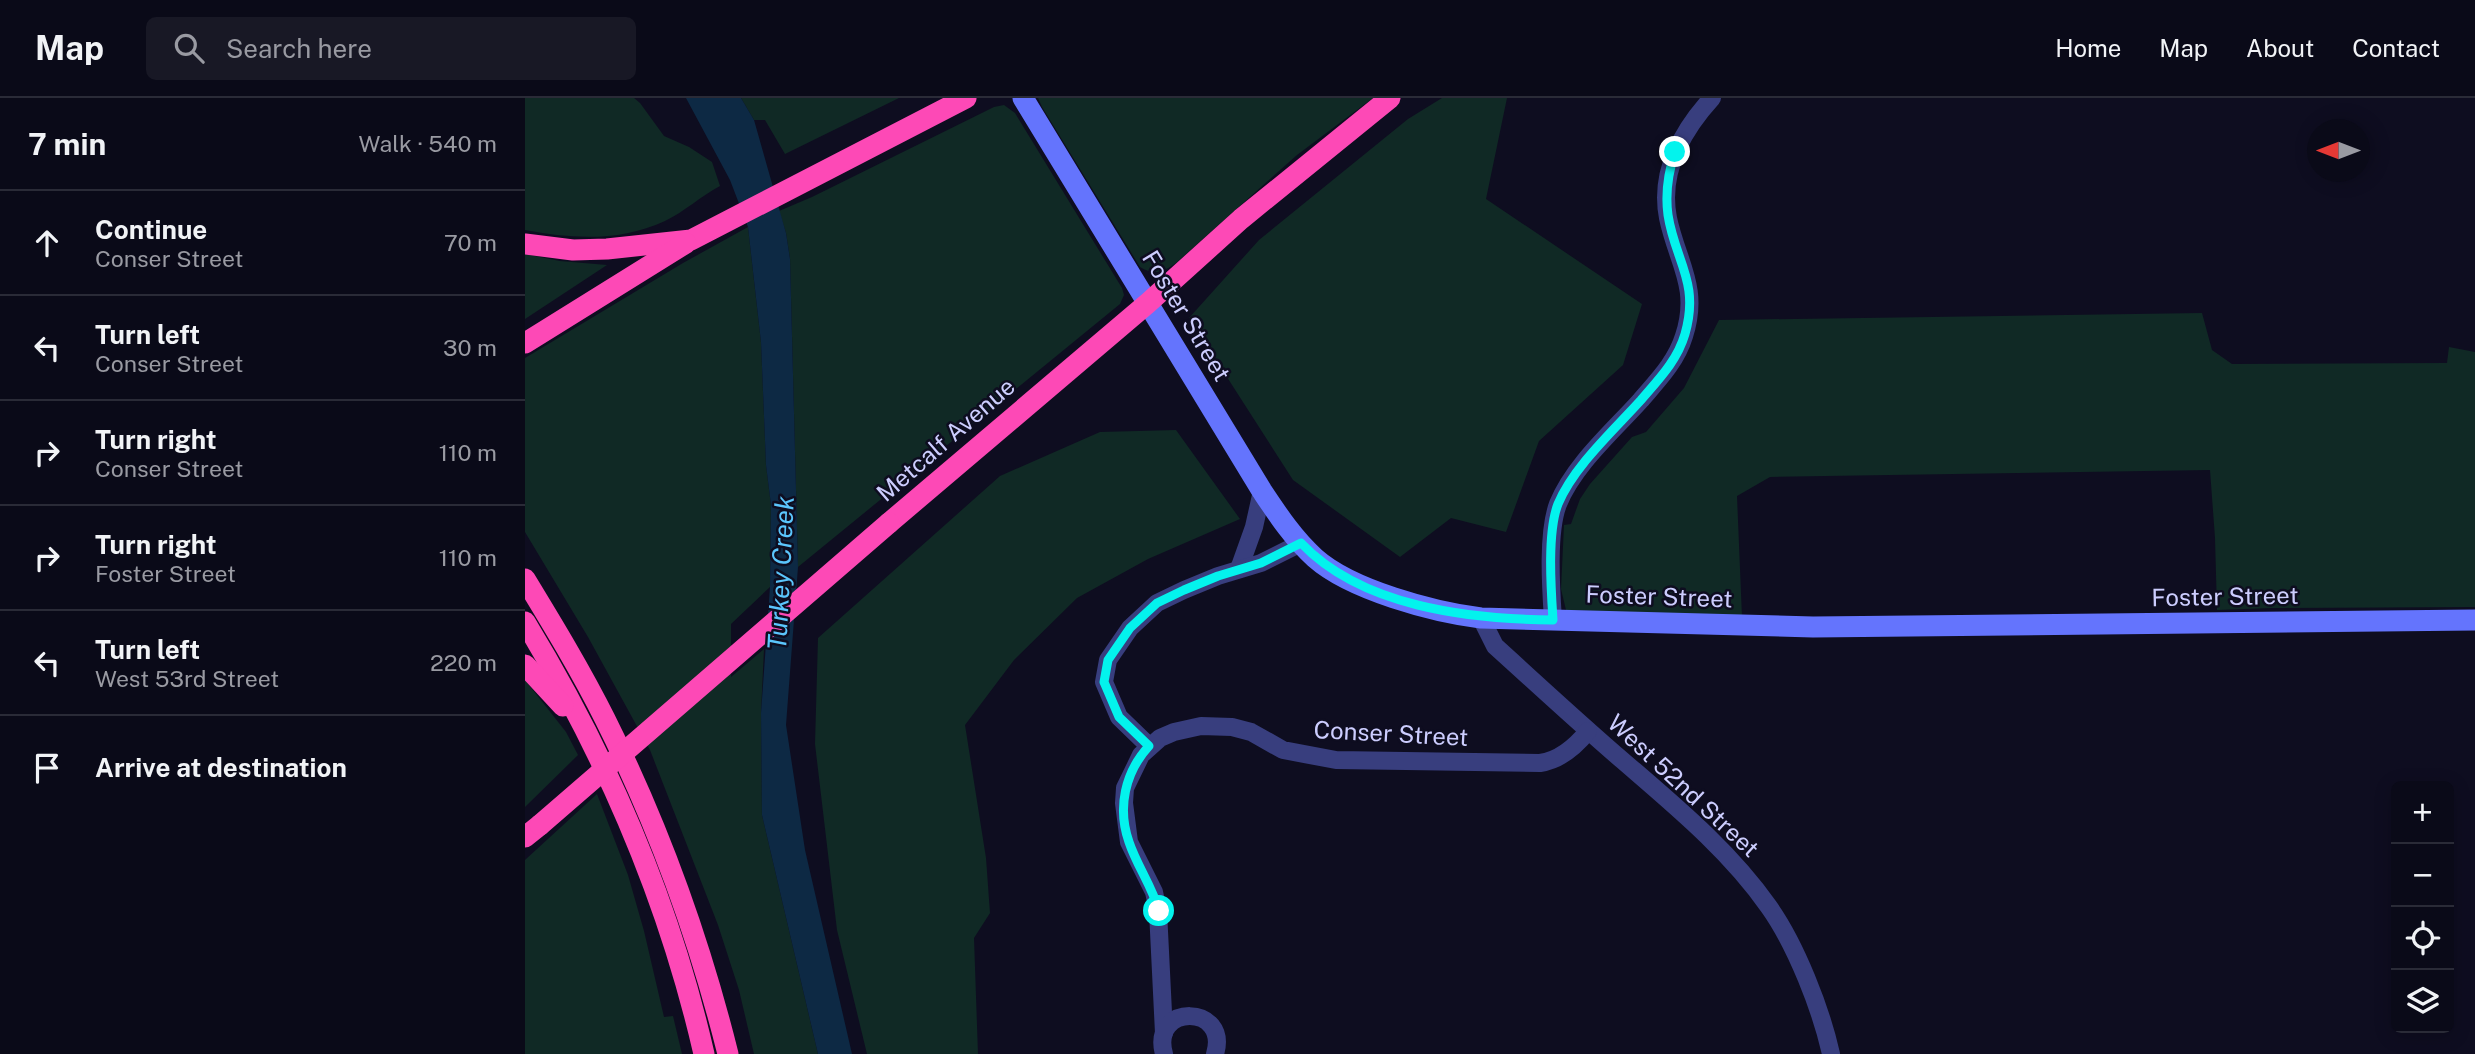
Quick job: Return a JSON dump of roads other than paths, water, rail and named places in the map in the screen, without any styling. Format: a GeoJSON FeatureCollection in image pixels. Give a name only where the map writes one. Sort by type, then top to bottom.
{"type":"FeatureCollection","features":[{"type":"Feature","properties":{"kind":"highway"},"geometry":{"type":"LineString","coordinates":[[525,343],[691,240],[966,98]]}},
{"type":"Feature","properties":{"kind":"highway","name":"Metcalf Avenue"},"geometry":{"type":"LineString","coordinates":[[530,831],[1147,303],[1241,219],[1390,98]]}},
{"type":"Feature","properties":{"kind":"highway"},"geometry":{"type":"LineString","coordinates":[[525,244],[573,250],[607,250],[691,240]]}},
{"type":"Feature","properties":{"kind":"highway"},"geometry":{"type":"LineString","coordinates":[[525,579],[604,718],[651,819],[699,951],[728,1054]]}},
{"type":"Feature","properties":{"kind":"highway"},"geometry":{"type":"LineString","coordinates":[[525,622],[587,734],[628,818],[665,920],[704,1054]]}},
{"type":"Feature","properties":{"kind":"highway"},"geometry":{"type":"LineString","coordinates":[[525,666],[587,734]]}},
{"type":"Feature","properties":{"kind":"street","name":"Foster Street"},"geometry":{"type":"LineString","coordinates":[[1023,98],[1287,529],[1316,558],[1352,582],[1383,594],[1481,618],[1813,627],[2475,620]]}},
{"type":"Feature","properties":{"kind":"street"},"geometry":{"type":"LineString","coordinates":[[1553,620],[1552,536],[1558,503],[1576,473],[1669,368],[1684,337],[1688,320],[1689,290],[1687,275],[1668,217],[1667,184],[1679,143],[1712,98]]}},
{"type":"Feature","properties":{"kind":"street"},"geometry":{"type":"LineString","coordinates":[[1239,569],[1254,527],[1262,491]]}},
{"type":"Feature","properties":{"kind":"street"},"geometry":{"type":"LineString","coordinates":[[1164,1054],[1159,911],[1154,892],[1129,842],[1123,803],[1131,774],[1149,746],[1119,717],[1104,682],[1108,660],[1130,628],[1157,603],[1184,590],[1261,563],[1301,543]]}},
{"type":"Feature","properties":{"kind":"street","name":"West 52nd Street"},"geometry":{"type":"LineString","coordinates":[[1481,618],[1495,646],[1739,869],[1770,908],[1787,938],[1812,994],[1831,1054]]}},
{"type":"Feature","properties":{"kind":"street","name":"Conser Street"},"geometry":{"type":"LineString","coordinates":[[1149,746],[1167,735],[1188,728],[1232,727],[1251,732],[1283,750],[1336,760],[1449,764],[1540,763],[1551,761],[1588,731]]}},
{"type":"Feature","properties":{"kind":"street"},"geometry":{"type":"LineString","coordinates":[[1164,1033],[1177,1019],[1186,1016],[1204,1019],[1216,1034],[1218,1042],[1215,1054]]}},
{"type":"Feature","properties":{"kind":"water","name":"Turkey Creek"},"geometry":{"type":"Polygon","coordinates":[[[686,98],[741,98],[754,120],[786,233],[790,259],[798,567],[786,725],[805,850],[852,1054],[818,1054],[762,815],[761,713],[770,587],[771,505],[766,465],[761,342],[748,227],[730,180],[686,98]]]}}]}
